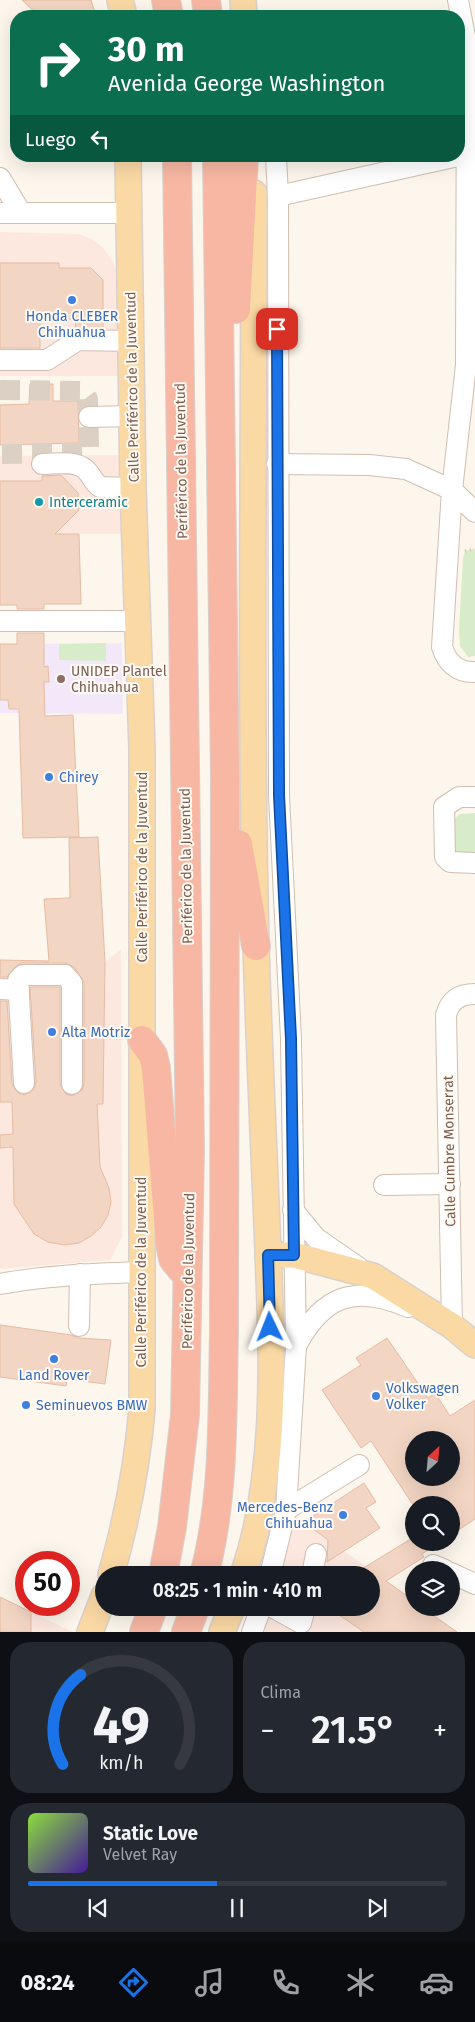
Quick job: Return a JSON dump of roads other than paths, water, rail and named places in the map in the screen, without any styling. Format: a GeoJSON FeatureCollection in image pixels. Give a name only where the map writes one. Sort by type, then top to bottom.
{"type":"FeatureCollection","features":[{"type":"Feature","properties":{"kind":"highway","name":"Periférico de la Juventud"},"geometry":{"type":"LineString","coordinates":[[165,1566],[172,1527],[185,1415],[190,1149],[177,162]]}},
{"type":"Feature","properties":{"kind":"highway"},"geometry":{"type":"LineString","coordinates":[[206,1566],[217,1507],[222,1421],[225,779],[217,162]]}},
{"type":"Feature","properties":{"kind":"highway"},"geometry":{"type":"LineString","coordinates":[[220,442],[236,308],[244,162]]}},
{"type":"Feature","properties":{"kind":"highway"},"geometry":{"type":"LineString","coordinates":[[225,779],[256,946]]}},
{"type":"Feature","properties":{"kind":"highway"},"geometry":{"type":"LineString","coordinates":[[142,1040],[153,1055],[156,1068],[170,1243],[173,1259],[188,1279]]}},
{"type":"Feature","properties":{"kind":"highway"},"geometry":{"type":"LineString","coordinates":[[144,1632],[150,1616]]}},
{"type":"Feature","properties":{"kind":"highway"},"geometry":{"type":"LineString","coordinates":[[186,1632],[192,1616]]}},
{"type":"Feature","properties":{"kind":"main road","name":"Calle Periférico de la Juventud"},"geometry":{"type":"LineString","coordinates":[[114,1566],[123,1533],[137,1466],[142,1409],[142,748],[133,488],[128,162]]}},
{"type":"Feature","properties":{"kind":"main road"},"geometry":{"type":"LineString","coordinates":[[246,1566],[262,1492],[273,1380],[256,946],[251,579],[266,310],[254,162]]}},
{"type":"Feature","properties":{"kind":"main road"},"geometry":{"type":"LineString","coordinates":[[268,1255],[294,1255],[373,1276],[452,1326],[475,1345]]}},
{"type":"Feature","properties":{"kind":"main road"},"geometry":{"type":"LineString","coordinates":[[90,1632],[96,1616]]}},
{"type":"Feature","properties":{"kind":"main road"},"geometry":{"type":"LineString","coordinates":[[222,1632],[229,1616]]}},
{"type":"Feature","properties":{"kind":"street"},"geometry":{"type":"LineString","coordinates":[[465,24],[471,45],[467,154],[471,215],[470,366],[452,490],[442,647],[450,664],[458,670],[475,672]]}},
{"type":"Feature","properties":{"kind":"street"},"geometry":{"type":"LineString","coordinates":[[272,1566],[286,1510],[296,1346],[291,1039],[279,795],[277,464],[266,310],[278,196],[276,162]]}},
{"type":"Feature","properties":{"kind":"street"},"geometry":{"type":"LineString","coordinates":[[278,196],[431,162]]}},
{"type":"Feature","properties":{"kind":"street"},"geometry":{"type":"LineString","coordinates":[[0,178],[21,213]]}},
{"type":"Feature","properties":{"kind":"street"},"geometry":{"type":"LineString","coordinates":[[0,213],[128,213]]}},
{"type":"Feature","properties":{"kind":"street"},"geometry":{"type":"LineString","coordinates":[[0,360],[47,360],[78,340],[131,341]]}},
{"type":"Feature","properties":{"kind":"street"},"geometry":{"type":"LineString","coordinates":[[89,417],[132,416]]}},
{"type":"Feature","properties":{"kind":"street"},"geometry":{"type":"LineString","coordinates":[[42,464],[70,463],[85,469],[92,480],[100,487],[133,488]]}},
{"type":"Feature","properties":{"kind":"street"},"geometry":{"type":"LineString","coordinates":[[277,464],[369,465],[406,470],[452,490],[475,512]]}},
{"type":"Feature","properties":{"kind":"street"},"geometry":{"type":"LineString","coordinates":[[0,621],[138,621]]}},
{"type":"Feature","properties":{"kind":"street"},"geometry":{"type":"LineString","coordinates":[[475,797],[459,797],[444,807],[445,857],[450,862],[475,863]]}},
{"type":"Feature","properties":{"kind":"street"},"geometry":{"type":"LineString","coordinates":[[24,1083],[10,989],[23,975],[65,975],[70,980],[72,1084]]}},
{"type":"Feature","properties":{"kind":"street","name":"Calle Cumbre Monserrat"},"geometry":{"type":"LineString","coordinates":[[452,1326],[446,1016],[454,999],[462,995],[475,994]]}},
{"type":"Feature","properties":{"kind":"street"},"geometry":{"type":"LineString","coordinates":[[384,1185],[450,1184]]}},
{"type":"Feature","properties":{"kind":"street"},"geometry":{"type":"LineString","coordinates":[[293,1210],[303,1224],[331,1250],[373,1276]]}},
{"type":"Feature","properties":{"kind":"street"},"geometry":{"type":"LineString","coordinates":[[0,1284],[80,1274],[141,1272]]}},
{"type":"Feature","properties":{"kind":"street"},"geometry":{"type":"LineString","coordinates":[[79,1326],[80,1274]]}},
{"type":"Feature","properties":{"kind":"street"},"geometry":{"type":"LineString","coordinates":[[296,1346],[312,1320],[326,1307],[340,1299],[358,1295],[375,1295],[392,1300],[452,1326]]}},
{"type":"Feature","properties":{"kind":"street"},"geometry":{"type":"LineString","coordinates":[[286,1510],[359,1465]]}},
{"type":"Feature","properties":{"kind":"street"},"geometry":{"type":"LineString","coordinates":[[314,1566],[316,1554]]}},
{"type":"Feature","properties":{"kind":"street"},"geometry":{"type":"LineString","coordinates":[[460,1577],[475,1584]]}},
{"type":"Feature","properties":{"kind":"street"},"geometry":{"type":"LineString","coordinates":[[252,1632],[258,1616]]}},
{"type":"Feature","properties":{"kind":"street"},"geometry":{"type":"LineString","coordinates":[[288,1616],[301,1623],[302,1616]]}},
{"type":"Feature","properties":{"kind":"tunnel"},"geometry":{"type":"LineString","coordinates":[[0,390],[82,391],[88,399],[89,448],[84,453],[0,454]]}},
{"type":"Feature","properties":{"kind":"place","name":"Honda CLEBER Chihuahua"},"geometry":{"type":"Point","coordinates":[72,300]}},
{"type":"Feature","properties":{"kind":"place","name":"Interceramic"},"geometry":{"type":"Point","coordinates":[39,502]}},
{"type":"Feature","properties":{"kind":"place","name":"UNIDEP Plantel Chihuahua"},"geometry":{"type":"Point","coordinates":[61,679]}},
{"type":"Feature","properties":{"kind":"place","name":"Chirey"},"geometry":{"type":"Point","coordinates":[49,777]}},
{"type":"Feature","properties":{"kind":"place","name":"Alta Motriz"},"geometry":{"type":"Point","coordinates":[52,1032]}},
{"type":"Feature","properties":{"kind":"place","name":"Land Rover"},"geometry":{"type":"Point","coordinates":[54,1359]}},
{"type":"Feature","properties":{"kind":"place","name":"Volkswagen Volker"},"geometry":{"type":"Point","coordinates":[376,1396]}},
{"type":"Feature","properties":{"kind":"place","name":"Seminuevos BMW"},"geometry":{"type":"Point","coordinates":[26,1405]}},
{"type":"Feature","properties":{"kind":"place","name":"Mercedes-Benz Chihuahua"},"geometry":{"type":"Point","coordinates":[343,1515]}}]}
